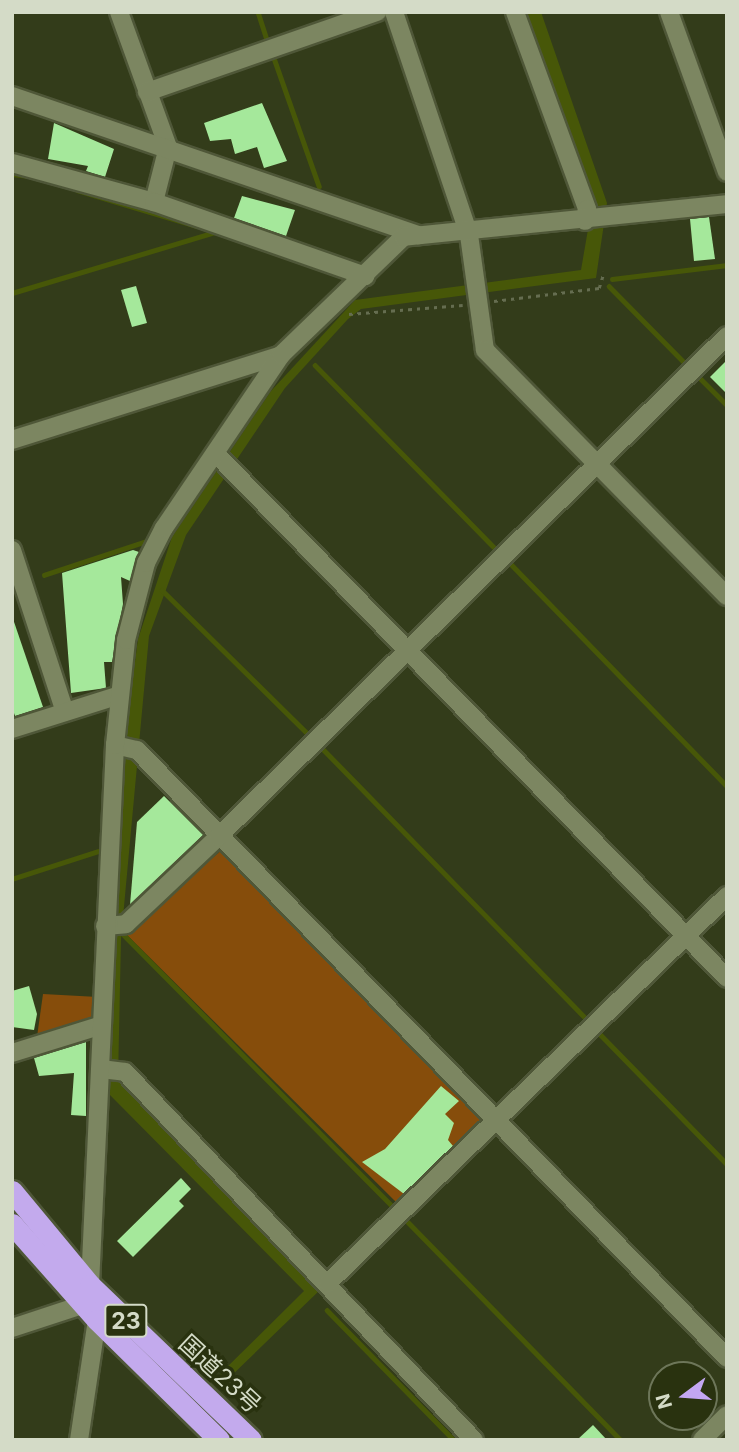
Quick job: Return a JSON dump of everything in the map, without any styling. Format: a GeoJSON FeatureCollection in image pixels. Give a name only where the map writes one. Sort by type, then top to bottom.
{"type":"FeatureCollection","features":[{"type":"Feature","properties":{"kind":"highway","name":"国道23号"},"geometry":{"type":"LineString","coordinates":[[12,1191],[90,1303],[251,1440]]}},
{"type":"Feature","properties":{"kind":"highway","name":"国道23号"},"geometry":{"type":"LineString","coordinates":[[12,1224],[219,1440]]}},
{"type":"Feature","properties":{"kind":"street"},"geometry":{"type":"LineString","coordinates":[[119,12],[168,147],[154,202]]}},
{"type":"Feature","properties":{"kind":"street"},"geometry":{"type":"LineString","coordinates":[[147,92],[377,12]]}},
{"type":"Feature","properties":{"kind":"street"},"geometry":{"type":"LineString","coordinates":[[394,12],[469,235],[485,350],[727,596]]}},
{"type":"Feature","properties":{"kind":"street"},"geometry":{"type":"LineString","coordinates":[[515,12],[587,209],[585,221]]}},
{"type":"Feature","properties":{"kind":"street"},"geometry":{"type":"LineString","coordinates":[[669,12],[727,172]]}},
{"type":"Feature","properties":{"kind":"street"},"geometry":{"type":"LineString","coordinates":[[12,96],[168,147],[422,237]]}},
{"type":"Feature","properties":{"kind":"street"},"geometry":{"type":"LineString","coordinates":[[12,163],[154,202],[365,276]]}},
{"type":"Feature","properties":{"kind":"street"},"geometry":{"type":"LineString","coordinates":[[79,1440],[90,1303],[115,745],[120,695],[146,563],[281,355],[403,237],[469,235],[727,204]]}},
{"type":"Feature","properties":{"kind":"street"},"geometry":{"type":"LineString","coordinates":[[105,926],[126,924],[218,837],[727,336]]}},
{"type":"Feature","properties":{"kind":"street"},"geometry":{"type":"LineString","coordinates":[[12,440],[281,355]]}},
{"type":"Feature","properties":{"kind":"street"},"geometry":{"type":"LineString","coordinates":[[215,453],[727,978]]}},
{"type":"Feature","properties":{"kind":"street"},"geometry":{"type":"LineString","coordinates":[[12,550],[65,712]]}},
{"type":"Feature","properties":{"kind":"street"},"geometry":{"type":"LineString","coordinates":[[12,729],[120,695]]}},
{"type":"Feature","properties":{"kind":"street"},"geometry":{"type":"LineString","coordinates":[[115,745],[137,750],[218,837],[498,1120],[727,1358]]}},
{"type":"Feature","properties":{"kind":"street"},"geometry":{"type":"LineString","coordinates":[[328,1283],[727,895]]}},
{"type":"Feature","properties":{"kind":"street"},"geometry":{"type":"LineString","coordinates":[[12,1053],[102,1025]]}},
{"type":"Feature","properties":{"kind":"street"},"geometry":{"type":"LineString","coordinates":[[101,1069],[125,1072],[328,1283],[330,1294],[474,1440]]}},
{"type":"Feature","properties":{"kind":"street"},"geometry":{"type":"LineString","coordinates":[[12,1328],[90,1303]]}},
{"type":"Feature","properties":{"kind":"street"},"geometry":{"type":"LineString","coordinates":[[702,1440],[727,1415]]}},
{"type":"Feature","properties":{"kind":"shaded area"},"geometry":{"type":"Polygon","coordinates":[[[525,12],[541,12],[607,203],[596,278],[361,309],[348,319],[285,388],[186,535],[149,636],[121,939],[118,1081],[321,1289],[228,1379],[226,1394],[218,1387],[221,1373],[304,1291],[107,1092],[125,738],[138,639],[172,537],[271,391],[355,300],[581,270],[592,206],[525,12]]]}},
{"type":"Feature","properties":{"kind":"shaded area"},"geometry":{"type":"Polygon","coordinates":[[[224,848],[484,1116],[486,1122],[399,1205],[125,933],[224,848]]]}},
{"type":"Feature","properties":{"kind":"shaded area"},"geometry":{"type":"Polygon","coordinates":[[[43,994],[98,997],[96,1020],[37,1037],[43,994]]]}},
{"type":"Feature","properties":{"kind":"building"},"geometry":{"type":"Polygon","coordinates":[[[262,103],[287,161],[264,168],[257,147],[235,154],[231,139],[210,141],[204,123],[262,103]]]}},
{"type":"Feature","properties":{"kind":"building"},"geometry":{"type":"Polygon","coordinates":[[[54,123],[114,149],[105,177],[86,171],[88,166],[48,159],[54,123]]]}},
{"type":"Feature","properties":{"kind":"building"},"geometry":{"type":"Polygon","coordinates":[[[242,196],[295,210],[286,236],[234,218],[242,196]]]}},
{"type":"Feature","properties":{"kind":"building"},"geometry":{"type":"Polygon","coordinates":[[[709,217],[715,259],[694,261],[690,219],[709,217]]]}},
{"type":"Feature","properties":{"kind":"building"},"geometry":{"type":"Polygon","coordinates":[[[136,286],[147,323],[132,327],[121,290],[136,286]]]}},
{"type":"Feature","properties":{"kind":"building"},"geometry":{"type":"Polygon","coordinates":[[[727,360],[727,394],[710,377],[727,360]]]}},
{"type":"Feature","properties":{"kind":"building"},"geometry":{"type":"Polygon","coordinates":[[[133,550],[139,552],[130,581],[121,577],[123,604],[112,662],[104,662],[106,688],[71,693],[62,573],[133,550]]]}},
{"type":"Feature","properties":{"kind":"building"},"geometry":{"type":"Polygon","coordinates":[[[12,616],[43,707],[15,716],[12,707],[12,616]]]}},
{"type":"Feature","properties":{"kind":"building"},"geometry":{"type":"Polygon","coordinates":[[[164,796],[203,835],[130,905],[137,822],[164,796]]]}},
{"type":"Feature","properties":{"kind":"building"},"geometry":{"type":"Polygon","coordinates":[[[29,986],[37,1014],[34,1030],[12,1027],[12,991],[29,986]]]}},
{"type":"Feature","properties":{"kind":"building"},"geometry":{"type":"Polygon","coordinates":[[[86,1042],[86,1116],[71,1115],[74,1073],[39,1076],[34,1058],[86,1042]]]}},
{"type":"Feature","properties":{"kind":"building"},"geometry":{"type":"Polygon","coordinates":[[[441,1086],[459,1101],[445,1114],[454,1123],[448,1140],[453,1146],[404,1194],[362,1162],[385,1149],[441,1086]]]}},
{"type":"Feature","properties":{"kind":"building"},"geometry":{"type":"Polygon","coordinates":[[[181,1178],[191,1189],[179,1201],[184,1206],[133,1257],[117,1241],[181,1178]]]}},
{"type":"Feature","properties":{"kind":"building"},"geometry":{"type":"Polygon","coordinates":[[[593,1425],[607,1440],[577,1440],[593,1425]]]}},
{"type":"Feature","properties":{"kind":"waterway"},"geometry":{"type":"LineString","coordinates":[[258,12],[268,42]]}},
{"type":"Feature","properties":{"kind":"waterway"},"geometry":{"type":"LineString","coordinates":[[274,58],[319,186]]}},
{"type":"Feature","properties":{"kind":"waterway"},"geometry":{"type":"LineString","coordinates":[[12,174],[29,176]]}},
{"type":"Feature","properties":{"kind":"waterway"},"geometry":{"type":"LineString","coordinates":[[77,190],[196,226]]}},
{"type":"Feature","properties":{"kind":"waterway"},"geometry":{"type":"LineString","coordinates":[[12,293],[215,232]]}},
{"type":"Feature","properties":{"kind":"waterway"},"geometry":{"type":"LineString","coordinates":[[612,279],[727,265]]}},
{"type":"Feature","properties":{"kind":"waterway"},"geometry":{"type":"LineString","coordinates":[[609,286],[685,363]]}},
{"type":"Feature","properties":{"kind":"waterway"},"geometry":{"type":"LineString","coordinates":[[315,365],[494,547]]}},
{"type":"Feature","properties":{"kind":"waterway"},"geometry":{"type":"LineString","coordinates":[[700,378],[727,405]]}},
{"type":"Feature","properties":{"kind":"waterway"},"geometry":{"type":"LineString","coordinates":[[44,575],[147,541]]}},
{"type":"Feature","properties":{"kind":"waterway"},"geometry":{"type":"LineString","coordinates":[[510,563],[727,786]]}},
{"type":"Feature","properties":{"kind":"waterway"},"geometry":{"type":"LineString","coordinates":[[162,590],[307,733]]}},
{"type":"Feature","properties":{"kind":"waterway"},"geometry":{"type":"LineString","coordinates":[[322,748],[586,1019]]}},
{"type":"Feature","properties":{"kind":"waterway"},"geometry":{"type":"LineString","coordinates":[[12,879],[98,851]]}},
{"type":"Feature","properties":{"kind":"waterway"},"geometry":{"type":"LineString","coordinates":[[122,933],[394,1208]]}},
{"type":"Feature","properties":{"kind":"waterway"},"geometry":{"type":"LineString","coordinates":[[599,1033],[727,1164]]}},
{"type":"Feature","properties":{"kind":"waterway"},"geometry":{"type":"LineString","coordinates":[[407,1221],[621,1440]]}},
{"type":"Feature","properties":{"kind":"waterway"},"geometry":{"type":"LineString","coordinates":[[327,1310],[454,1440]]}}]}
